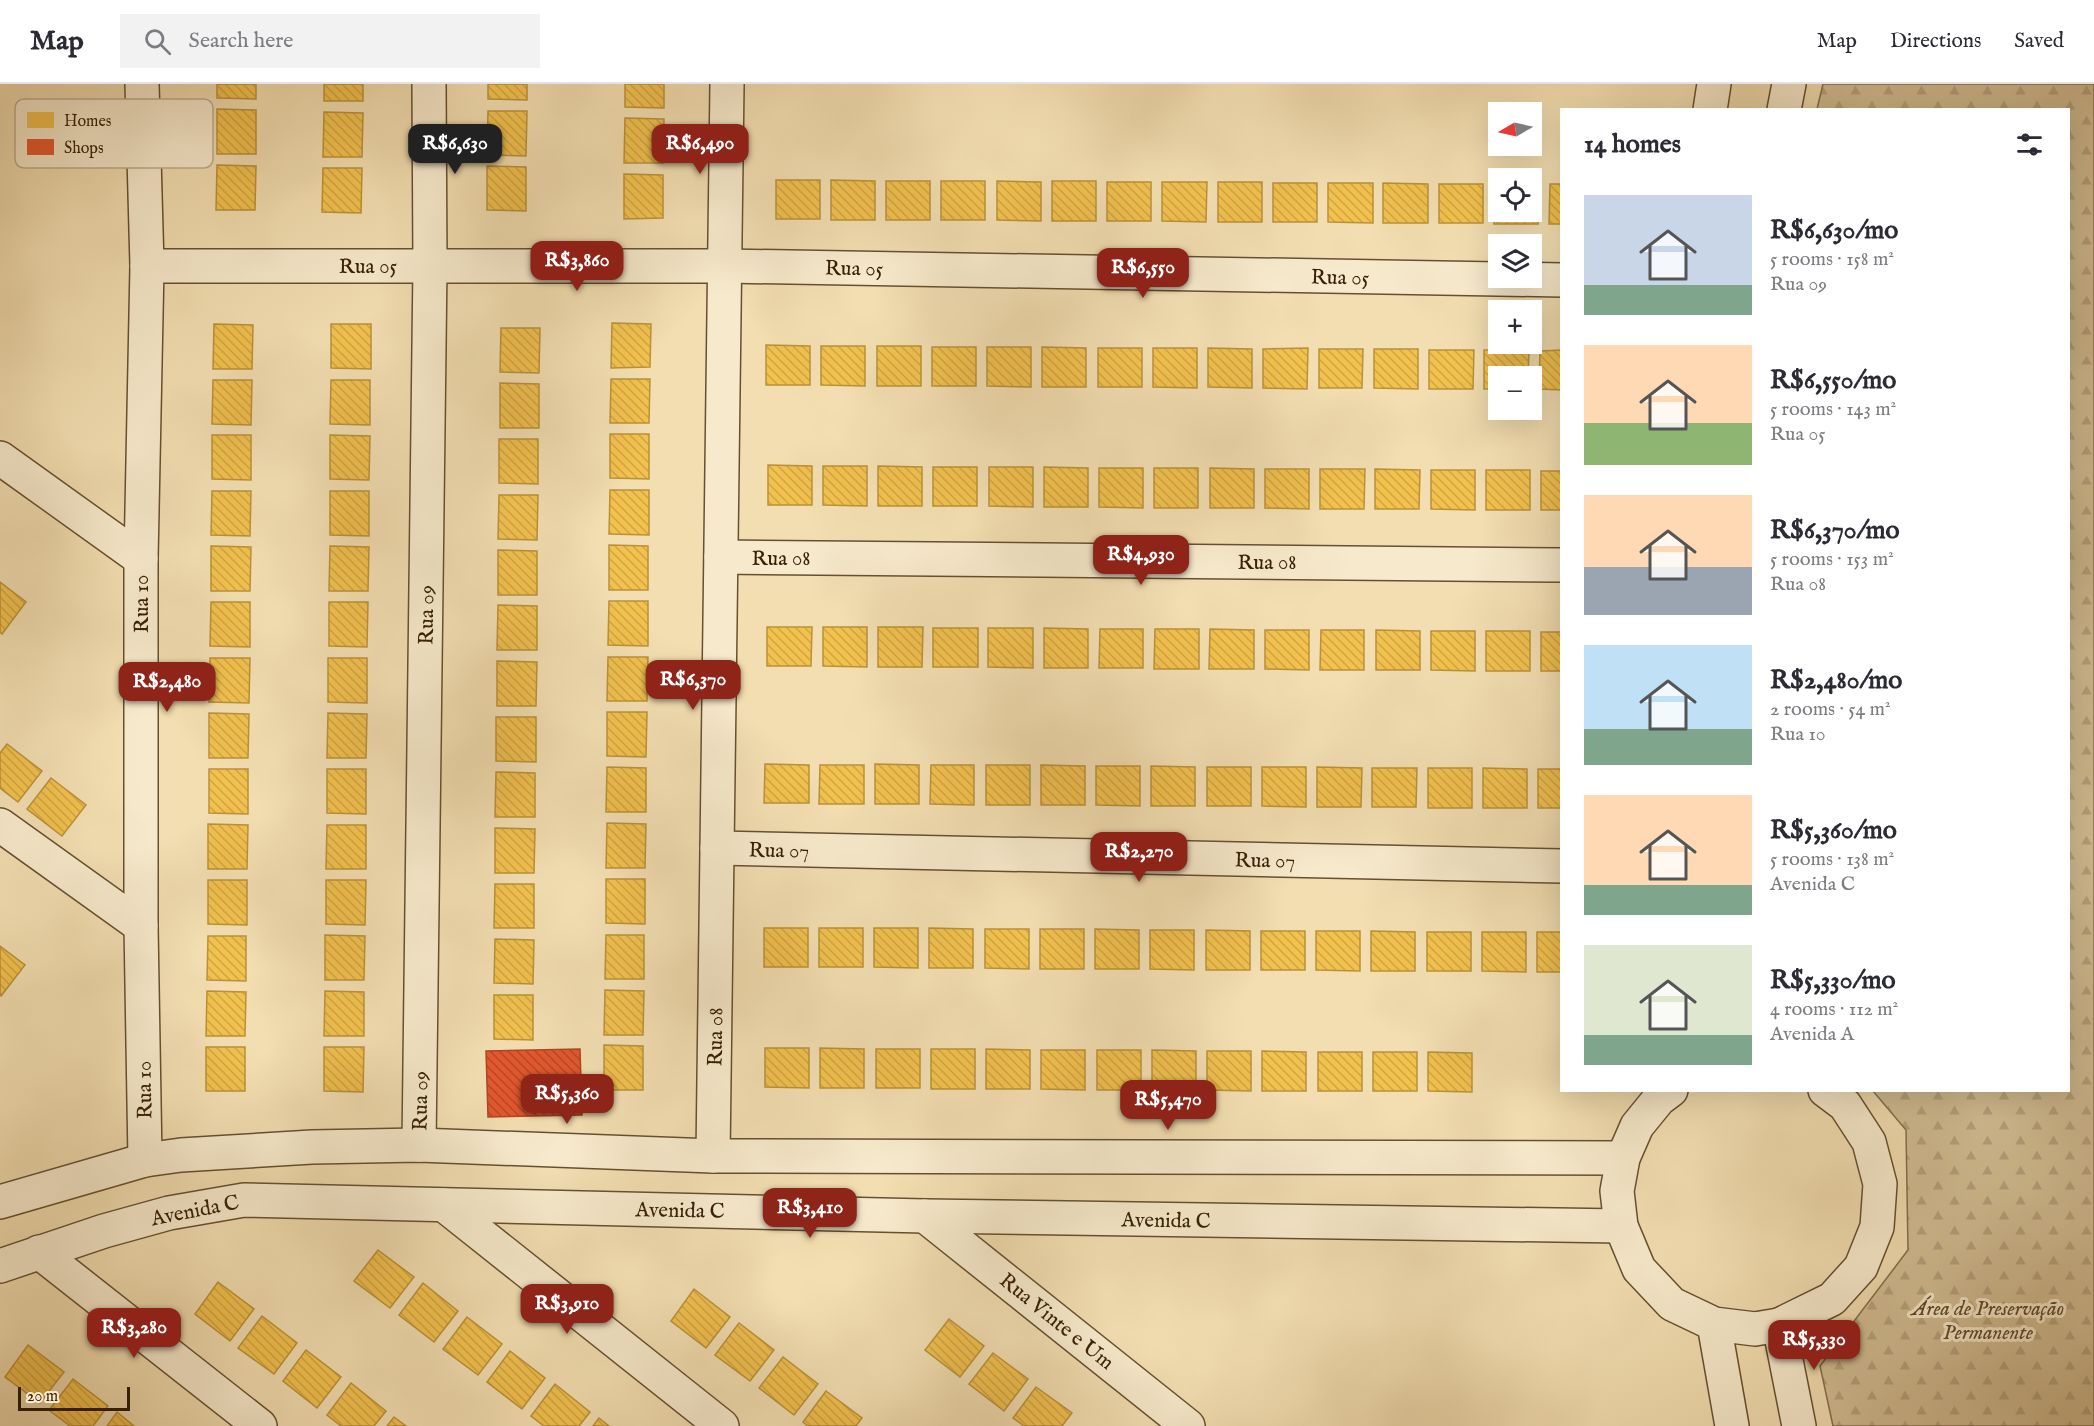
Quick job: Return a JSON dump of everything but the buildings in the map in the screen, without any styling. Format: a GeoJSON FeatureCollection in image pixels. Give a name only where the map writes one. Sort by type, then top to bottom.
{"type":"FeatureCollection","features":[{"type":"Feature","properties":{"kind":"street","name":"Rua 10"},"geometry":{"type":"LineString","coordinates":[[142,84],[142,99]]}},
{"type":"Feature","properties":{"kind":"street","name":"Rua 09"},"geometry":{"type":"LineString","coordinates":[[419,1145],[429,84]]}},
{"type":"Feature","properties":{"kind":"street","name":"Rua 08"},"geometry":{"type":"LineString","coordinates":[[713,1156],[727,84]]}},
{"type":"Feature","properties":{"kind":"street"},"geometry":{"type":"LineString","coordinates":[[1710,108],[1714,84]]}},
{"type":"Feature","properties":{"kind":"street"},"geometry":{"type":"LineString","coordinates":[[1784,108],[1789,84]]}},
{"type":"Feature","properties":{"kind":"street","name":"Rua 10"},"geometry":{"type":"LineString","coordinates":[[144,168],[147,266],[141,559],[141,926],[145,1160]]}},
{"type":"Feature","properties":{"kind":"street","name":"Rua 05"},"geometry":{"type":"LineString","coordinates":[[147,266],[725,266],[1560,280]]}},
{"type":"Feature","properties":{"kind":"street"},"geometry":{"type":"LineString","coordinates":[[0,458],[141,559]]}},
{"type":"Feature","properties":{"kind":"street","name":"Rua 08"},"geometry":{"type":"LineString","coordinates":[[721,557],[1560,565]]}},
{"type":"Feature","properties":{"kind":"street"},"geometry":{"type":"LineString","coordinates":[[0,825],[141,926]]}},
{"type":"Feature","properties":{"kind":"street","name":"Rua 07"},"geometry":{"type":"LineString","coordinates":[[717,848],[1560,866]]}},
{"type":"Feature","properties":{"kind":"street"},"geometry":{"type":"LineString","coordinates":[[1668,1092],[1659,1099],[1637,1126],[1623,1158],[1617,1191],[1621,1226],[1639,1269],[1672,1304],[1714,1324],[1755,1329],[1779,1325],[1832,1299],[1861,1267],[1877,1227],[1880,1184],[1869,1142],[1845,1105],[1828,1092]]}},
{"type":"Feature","properties":{"kind":"street"},"geometry":{"type":"LineString","coordinates":[[0,1202],[145,1160],[182,1155],[312,1147],[419,1145],[713,1156],[1623,1158]]}},
{"type":"Feature","properties":{"kind":"street","name":"Avenida C"},"geometry":{"type":"LineString","coordinates":[[0,1266],[104,1231],[169,1213],[244,1200],[925,1216],[1621,1226]]}},
{"type":"Feature","properties":{"kind":"street"},"geometry":{"type":"LineString","coordinates":[[444,1204],[723,1426]]}},
{"type":"Feature","properties":{"kind":"street","name":"Rua Vinte e Um"},"geometry":{"type":"LineString","coordinates":[[925,1216],[1188,1426]]}},
{"type":"Feature","properties":{"kind":"street"},"geometry":{"type":"LineString","coordinates":[[39,1252],[260,1426]]}},
{"type":"Feature","properties":{"kind":"street"},"geometry":{"type":"LineString","coordinates":[[1714,1324],[1732,1426]]}},
{"type":"Feature","properties":{"kind":"street"},"geometry":{"type":"LineString","coordinates":[[1779,1325],[1799,1426]]}},
{"type":"Feature","properties":{"kind":"green space","name":"Área de Preservação Permanente"},"geometry":{"type":"Polygon","coordinates":[[[1823,84],[2094,84],[2094,1426],[1833,1426],[1820,1366],[1908,1250],[1906,1130],[1874,1092],[2070,1092],[2070,108],[1817,108],[1823,84]]]}}]}
